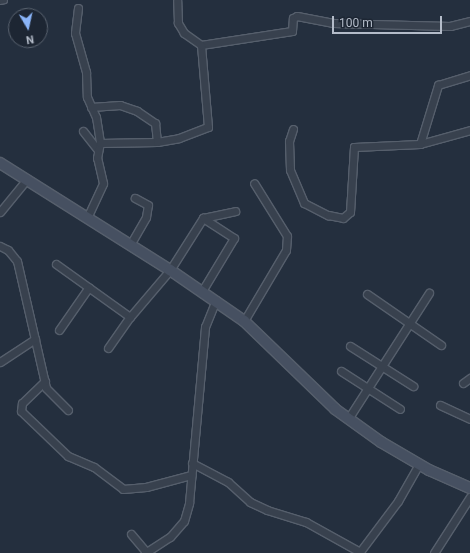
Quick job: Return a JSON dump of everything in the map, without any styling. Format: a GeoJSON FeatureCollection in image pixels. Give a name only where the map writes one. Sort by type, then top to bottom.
{"type":"FeatureCollection","features":[{"type":"Feature","properties":{"kind":"main road"},"geometry":{"type":"LineString","coordinates":[[0,158],[27,179]]}},
{"type":"Feature","properties":{"kind":"main road"},"geometry":{"type":"LineString","coordinates":[[0,163],[216,300],[244,321],[300,377],[348,419],[381,442],[420,464],[470,488]]}},
{"type":"Feature","properties":{"kind":"street"},"geometry":{"type":"LineString","coordinates":[[177,0],[178,23],[184,33],[201,45],[292,31],[293,18],[297,16],[333,23],[450,26],[470,21]]}},
{"type":"Feature","properties":{"kind":"street"},"geometry":{"type":"LineString","coordinates":[[78,8],[75,33],[86,72],[87,97],[96,117],[99,147],[97,158],[103,183],[87,218]]}},
{"type":"Feature","properties":{"kind":"street"},"geometry":{"type":"LineString","coordinates":[[83,131],[99,147],[158,142],[179,138],[208,127],[201,45]]}},
{"type":"Feature","properties":{"kind":"street"},"geometry":{"type":"LineString","coordinates":[[420,144],[438,84],[470,75]]}},
{"type":"Feature","properties":{"kind":"street"},"geometry":{"type":"LineString","coordinates":[[91,107],[120,105],[137,111],[155,123],[158,142]]}},
{"type":"Feature","properties":{"kind":"street"},"geometry":{"type":"LineString","coordinates":[[293,129],[289,140],[290,170],[304,203],[328,216],[343,218],[350,212],[354,147],[420,144],[470,130]]}},
{"type":"Feature","properties":{"kind":"street"},"geometry":{"type":"LineString","coordinates":[[0,212],[27,179]]}},
{"type":"Feature","properties":{"kind":"street"},"geometry":{"type":"LineString","coordinates":[[244,321],[286,250],[287,236],[254,183]]}},
{"type":"Feature","properties":{"kind":"street"},"geometry":{"type":"LineString","coordinates":[[130,245],[146,217],[148,205],[135,198]]}},
{"type":"Feature","properties":{"kind":"street"},"geometry":{"type":"LineString","coordinates":[[108,348],[130,317],[170,270],[203,218],[235,210]]}},
{"type":"Feature","properties":{"kind":"street"},"geometry":{"type":"LineString","coordinates":[[202,292],[234,238],[203,218]]}},
{"type":"Feature","properties":{"kind":"street"},"geometry":{"type":"LineString","coordinates":[[0,246],[8,250],[17,261],[46,388],[68,410]]}},
{"type":"Feature","properties":{"kind":"street"},"geometry":{"type":"LineString","coordinates":[[56,264],[130,317]]}},
{"type":"Feature","properties":{"kind":"street"},"geometry":{"type":"LineString","coordinates":[[59,330],[89,287]]}},
{"type":"Feature","properties":{"kind":"street"},"geometry":{"type":"LineString","coordinates":[[348,419],[429,293]]}},
{"type":"Feature","properties":{"kind":"street"},"geometry":{"type":"LineString","coordinates":[[366,294],[442,345]]}},
{"type":"Feature","properties":{"kind":"street"},"geometry":{"type":"LineString","coordinates":[[131,534],[145,553],[170,537],[184,521],[191,475],[205,327],[216,300]]}},
{"type":"Feature","properties":{"kind":"street"},"geometry":{"type":"LineString","coordinates":[[0,362],[35,339]]}},
{"type":"Feature","properties":{"kind":"street"},"geometry":{"type":"LineString","coordinates":[[350,346],[413,386]]}},
{"type":"Feature","properties":{"kind":"street"},"geometry":{"type":"LineString","coordinates":[[341,370],[400,409]]}},
{"type":"Feature","properties":{"kind":"street"},"geometry":{"type":"LineString","coordinates":[[463,383],[470,378]]}},
{"type":"Feature","properties":{"kind":"street"},"geometry":{"type":"LineString","coordinates":[[44,381],[22,403],[21,411],[68,456],[94,467],[123,489],[146,487],[191,475]]}},
{"type":"Feature","properties":{"kind":"street"},"geometry":{"type":"LineString","coordinates":[[440,405],[470,419]]}},
{"type":"Feature","properties":{"kind":"street"},"geometry":{"type":"LineString","coordinates":[[192,463],[228,482],[250,502],[268,510],[306,522],[360,552],[385,520],[420,464]]}},
{"type":"Feature","properties":{"kind":"street"},"geometry":{"type":"LineString","coordinates":[[434,553],[470,497]]}},
{"type":"Feature","properties":{"kind":"lane"},"geometry":{"type":"LineString","coordinates":[[0,2],[5,1]]}}]}
